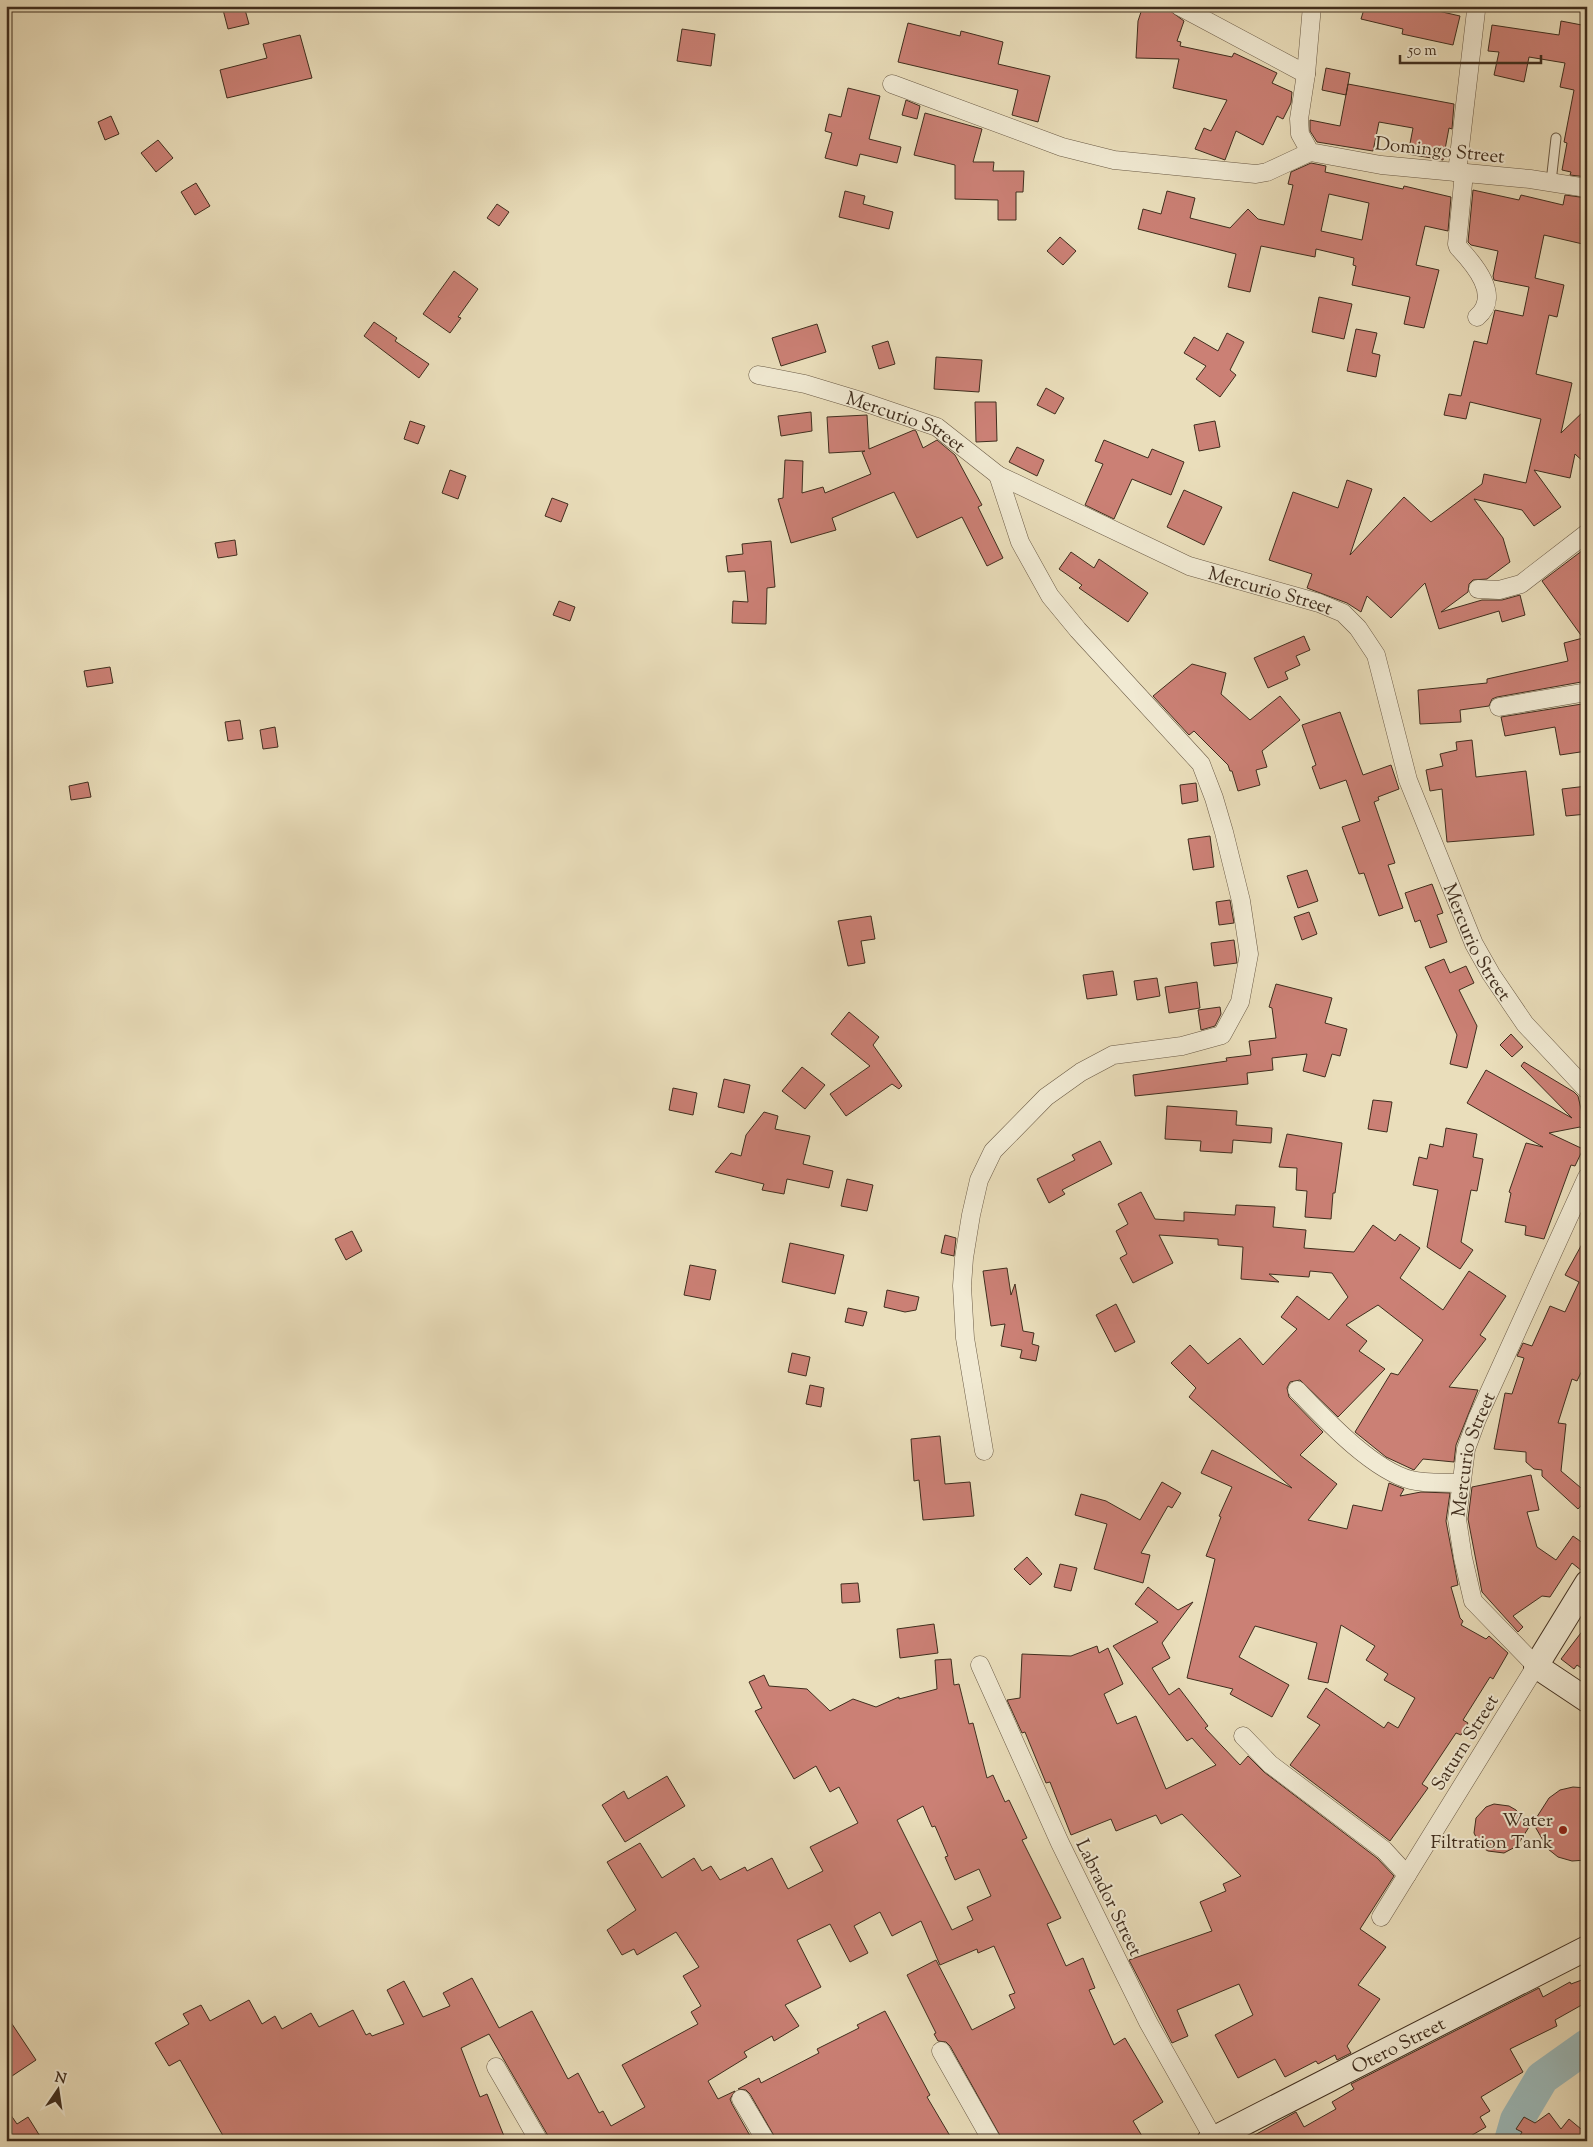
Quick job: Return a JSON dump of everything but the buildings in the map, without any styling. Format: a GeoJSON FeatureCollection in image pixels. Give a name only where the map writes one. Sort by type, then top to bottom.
{"type":"FeatureCollection","features":[{"type":"Feature","properties":{"kind":"main road"},"geometry":{"type":"LineString","coordinates":[[1536,1666],[1587,1583]]}},
{"type":"Feature","properties":{"kind":"main road","name":"Mercurio Street"},"geometry":{"type":"LineString","coordinates":[[1536,1666],[1587,1700]]}},
{"type":"Feature","properties":{"kind":"main road","name":"Otero Street"},"geometry":{"type":"LineString","coordinates":[[1213,2140],[1587,1948]]}},
{"type":"Feature","properties":{"kind":"street"},"geometry":{"type":"LineString","coordinates":[[1179,6],[1306,74]]}},
{"type":"Feature","properties":{"kind":"street"},"geometry":{"type":"LineString","coordinates":[[892,84],[1062,147],[1114,160],[1256,174],[1267,172],[1310,152],[1300,134],[1299,119],[1306,74],[1312,6]]}},
{"type":"Feature","properties":{"kind":"street"},"geometry":{"type":"LineString","coordinates":[[1476,11],[1460,173],[1457,244],[1477,267],[1487,294],[1486,306],[1477,317]]}},
{"type":"Feature","properties":{"kind":"street","name":"Domingo Street"},"geometry":{"type":"LineString","coordinates":[[1310,152],[1381,165],[1551,182],[1587,188]]}},
{"type":"Feature","properties":{"kind":"street","name":"Mercurio Street"},"geometry":{"type":"LineString","coordinates":[[758,375],[805,384],[938,427],[998,475],[1188,566],[1331,607],[1343,614],[1358,628],[1376,655],[1408,780],[1474,944],[1501,991],[1525,1024],[1587,1090]]}},
{"type":"Feature","properties":{"kind":"street"},"geometry":{"type":"LineString","coordinates":[[984,1451],[965,1338],[962,1286],[964,1258],[979,1180],[993,1151],[1046,1097],[1081,1072],[1113,1055],[1182,1046],[1222,1035],[1240,1002],[1249,954],[1241,901],[1224,832],[1201,764],[1078,630],[1050,596],[1020,542],[998,475]]}},
{"type":"Feature","properties":{"kind":"street"},"geometry":{"type":"LineString","coordinates":[[1478,589],[1499,590],[1521,584],[1587,533]]}},
{"type":"Feature","properties":{"kind":"street"},"geometry":{"type":"LineString","coordinates":[[1499,707],[1587,692]]}},
{"type":"Feature","properties":{"kind":"street","name":"Mercurio Street"},"geometry":{"type":"LineString","coordinates":[[1536,1666],[1473,1601],[1457,1519],[1460,1483],[1466,1450],[1477,1419],[1587,1177]]}},
{"type":"Feature","properties":{"kind":"street"},"geometry":{"type":"LineString","coordinates":[[1297,1390],[1353,1445],[1389,1469],[1410,1480],[1460,1483]]}},
{"type":"Feature","properties":{"kind":"street","name":"Labrador Street"},"geometry":{"type":"LineString","coordinates":[[980,1665],[1060,1843],[1148,2022],[1213,2140]]}},
{"type":"Feature","properties":{"kind":"street","name":"Saturn Street"},"geometry":{"type":"LineString","coordinates":[[1381,1917],[1536,1666]]}},
{"type":"Feature","properties":{"kind":"street"},"geometry":{"type":"LineString","coordinates":[[1243,1736],[1270,1764],[1384,1850],[1407,1875]]}},
{"type":"Feature","properties":{"kind":"street"},"geometry":{"type":"LineString","coordinates":[[941,2051],[992,2141]]}},
{"type":"Feature","properties":{"kind":"street"},"geometry":{"type":"LineString","coordinates":[[496,2067],[539,2141]]}},
{"type":"Feature","properties":{"kind":"street"},"geometry":{"type":"LineString","coordinates":[[741,2100],[766,2141]]}},
{"type":"Feature","properties":{"kind":"lane"},"geometry":{"type":"LineString","coordinates":[[1551,182],[1556,138]]}},
{"type":"Feature","properties":{"kind":"waterway"},"geometry":{"type":"LineString","coordinates":[[1511,2141],[1517,2120],[1542,2078],[1587,2046]]}},
{"type":"Feature","properties":{"kind":"place","name":"Water Filtration Tank"},"geometry":{"type":"Point","coordinates":[1563,1830]}}]}
